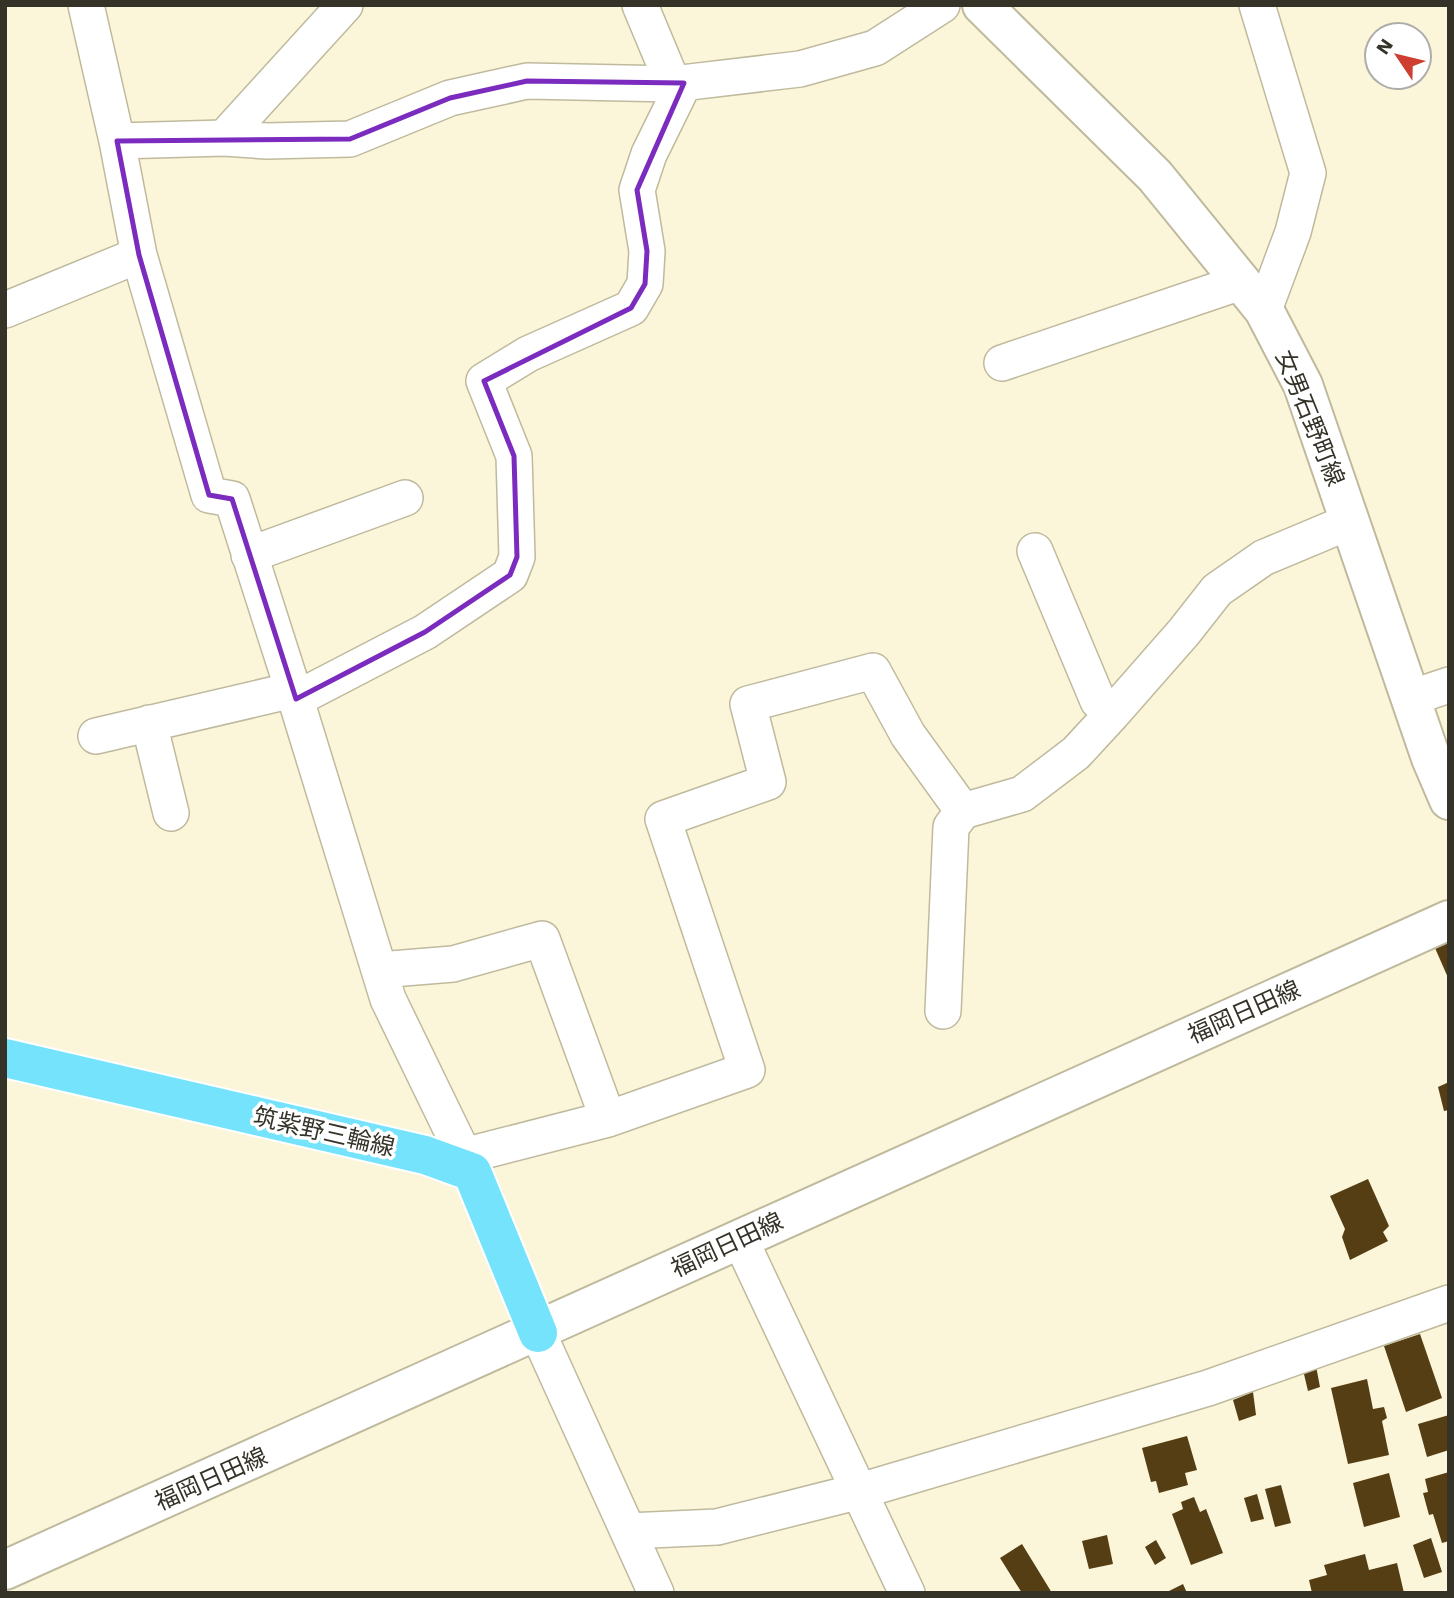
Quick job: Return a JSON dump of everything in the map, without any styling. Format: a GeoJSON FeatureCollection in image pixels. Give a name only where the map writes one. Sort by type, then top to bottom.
{"type":"FeatureCollection","features":[{"type":"Feature","properties":{"kind":"main road","name":"女男石野町線"},"geometry":{"type":"LineString","coordinates":[[982,5],[1155,176],[1253,296],[1303,385],[1431,758],[1449,800]]}},
{"type":"Feature","properties":{"kind":"main road","name":"福岡日田線"},"geometry":{"type":"LineString","coordinates":[[5,1570],[538,1333],[740,1239],[1449,920]]}},
{"type":"Feature","properties":{"kind":"main road","name":"筑紫野三輪線"},"geometry":{"type":"LineString","coordinates":[[5,1058],[468,1164]]}},
{"type":"Feature","properties":{"kind":"main road"},"geometry":{"type":"LineString","coordinates":[[468,1164],[538,1333]]}},
{"type":"Feature","properties":{"kind":"street"},"geometry":{"type":"LineString","coordinates":[[86,5],[117,141],[139,255],[209,495],[232,499],[388,999],[468,1164],[747,1070],[663,818],[768,782],[748,704],[873,671],[908,735],[963,811]]}},
{"type":"Feature","properties":{"kind":"street"},"geometry":{"type":"LineString","coordinates":[[224,138],[345,5]]}},
{"type":"Feature","properties":{"kind":"street"},"geometry":{"type":"LineString","coordinates":[[96,736],[295,694],[425,632],[510,575],[517,557],[514,456],[484,381],[528,354],[631,307],[645,284],[647,251],[637,190],[678,83],[640,5]]}},
{"type":"Feature","properties":{"kind":"street"},"geometry":{"type":"LineString","coordinates":[[117,141],[350,139],[450,98],[527,81],[678,83],[800,69],[875,48],[942,5]]}},
{"type":"Feature","properties":{"kind":"street"},"geometry":{"type":"LineString","coordinates":[[1002,363],[1253,296],[1293,232],[1308,173],[1275,70],[1258,5]]}},
{"type":"Feature","properties":{"kind":"street"},"geometry":{"type":"LineString","coordinates":[[5,310],[139,255]]}},
{"type":"Feature","properties":{"kind":"street"},"geometry":{"type":"LineString","coordinates":[[249,555],[405,498]]}},
{"type":"Feature","properties":{"kind":"street"},"geometry":{"type":"LineString","coordinates":[[943,1011],[951,827],[963,811],[1022,794],[1076,753],[1184,632],[1217,590],[1263,558],[1351,521]]}},
{"type":"Feature","properties":{"kind":"street"},"geometry":{"type":"LineString","coordinates":[[1035,551],[1098,701],[1112,713]]}},
{"type":"Feature","properties":{"kind":"street"},"geometry":{"type":"LineString","coordinates":[[1410,698],[1449,685]]}},
{"type":"Feature","properties":{"kind":"street"},"geometry":{"type":"LineString","coordinates":[[149,723],[171,813]]}},
{"type":"Feature","properties":{"kind":"street"},"geometry":{"type":"LineString","coordinates":[[379,971],[453,964],[542,939],[608,1119]]}},
{"type":"Feature","properties":{"kind":"street"},"geometry":{"type":"LineString","coordinates":[[740,1239],[907,1593]]}},
{"type":"Feature","properties":{"kind":"street"},"geometry":{"type":"LineString","coordinates":[[628,1531],[717,1527],[860,1491],[1208,1388],[1449,1303]]}},
{"type":"Feature","properties":{"kind":"street"},"geometry":{"type":"LineString","coordinates":[[538,1333],[656,1593]]}},
{"type":"Feature","properties":{"kind":"highlighted area"},"geometry":{"type":"Polygon","coordinates":[[[527,81],[684,83],[637,190],[647,251],[645,284],[631,308],[484,381],[514,456],[517,557],[510,575],[425,632],[296,699],[232,499],[209,495],[139,255],[117,141],[350,139],[450,98],[527,81]]]}},
{"type":"Feature","properties":{"kind":"building"},"geometry":{"type":"Polygon","coordinates":[[[1449,941],[1449,980],[1435,948],[1449,941]]]}},
{"type":"Feature","properties":{"kind":"building"},"geometry":{"type":"Polygon","coordinates":[[[1449,1082],[1449,1110],[1444,1111],[1438,1087],[1449,1082]]]}},
{"type":"Feature","properties":{"kind":"building"},"geometry":{"type":"Polygon","coordinates":[[[1368,1179],[1389,1226],[1383,1232],[1388,1241],[1350,1260],[1342,1237],[1345,1229],[1330,1196],[1368,1179]]]}},
{"type":"Feature","properties":{"kind":"building"},"geometry":{"type":"Polygon","coordinates":[[[1420,1334],[1442,1398],[1406,1412],[1384,1346],[1420,1334]]]}},
{"type":"Feature","properties":{"kind":"building"},"geometry":{"type":"Polygon","coordinates":[[[1316,1366],[1320,1387],[1308,1391],[1303,1370],[1316,1366]]]}},
{"type":"Feature","properties":{"kind":"building"},"geometry":{"type":"Polygon","coordinates":[[[1367,1379],[1373,1409],[1384,1407],[1387,1418],[1382,1421],[1389,1455],[1348,1464],[1331,1388],[1367,1379]]]}},
{"type":"Feature","properties":{"kind":"building"},"geometry":{"type":"Polygon","coordinates":[[[1253,1392],[1256,1415],[1239,1421],[1233,1400],[1253,1392]]]}},
{"type":"Feature","properties":{"kind":"building"},"geometry":{"type":"Polygon","coordinates":[[[1449,1415],[1449,1450],[1427,1457],[1418,1424],[1449,1415]]]}},
{"type":"Feature","properties":{"kind":"building"},"geometry":{"type":"Polygon","coordinates":[[[1187,1436],[1197,1470],[1185,1473],[1188,1485],[1159,1493],[1156,1481],[1151,1482],[1142,1448],[1187,1436]]]}},
{"type":"Feature","properties":{"kind":"building"},"geometry":{"type":"Polygon","coordinates":[[[1449,1472],[1449,1541],[1442,1543],[1433,1514],[1429,1515],[1423,1493],[1428,1492],[1425,1479],[1449,1472]]]}},
{"type":"Feature","properties":{"kind":"building"},"geometry":{"type":"Polygon","coordinates":[[[1389,1473],[1400,1517],[1364,1527],[1353,1483],[1389,1473]]]}},
{"type":"Feature","properties":{"kind":"building"},"geometry":{"type":"Polygon","coordinates":[[[1281,1485],[1291,1523],[1275,1527],[1265,1489],[1281,1485]]]}},
{"type":"Feature","properties":{"kind":"building"},"geometry":{"type":"Polygon","coordinates":[[[1257,1494],[1264,1519],[1251,1522],[1244,1498],[1257,1494]]]}},
{"type":"Feature","properties":{"kind":"building"},"geometry":{"type":"Polygon","coordinates":[[[1194,1497],[1200,1512],[1206,1509],[1223,1553],[1191,1565],[1172,1514],[1183,1509],[1181,1502],[1194,1497]]]}},
{"type":"Feature","properties":{"kind":"building"},"geometry":{"type":"Polygon","coordinates":[[[1107,1535],[1113,1564],[1089,1569],[1082,1541],[1107,1535]]]}},
{"type":"Feature","properties":{"kind":"building"},"geometry":{"type":"Polygon","coordinates":[[[1431,1538],[1442,1572],[1424,1578],[1413,1545],[1431,1538]]]}},
{"type":"Feature","properties":{"kind":"building"},"geometry":{"type":"Polygon","coordinates":[[[1156,1540],[1166,1558],[1155,1565],[1145,1547],[1156,1540]]]}},
{"type":"Feature","properties":{"kind":"building"},"geometry":{"type":"Polygon","coordinates":[[[1022,1544],[1052,1593],[1022,1593],[1000,1558],[1022,1544]]]}},
{"type":"Feature","properties":{"kind":"building"},"geometry":{"type":"Polygon","coordinates":[[[1365,1554],[1369,1570],[1397,1563],[1404,1593],[1312,1593],[1309,1580],[1327,1575],[1324,1565],[1365,1554]]]}},
{"type":"Feature","properties":{"kind":"building"},"geometry":{"type":"Polygon","coordinates":[[[1183,1584],[1187,1593],[1165,1593],[1183,1584]]]}}]}
